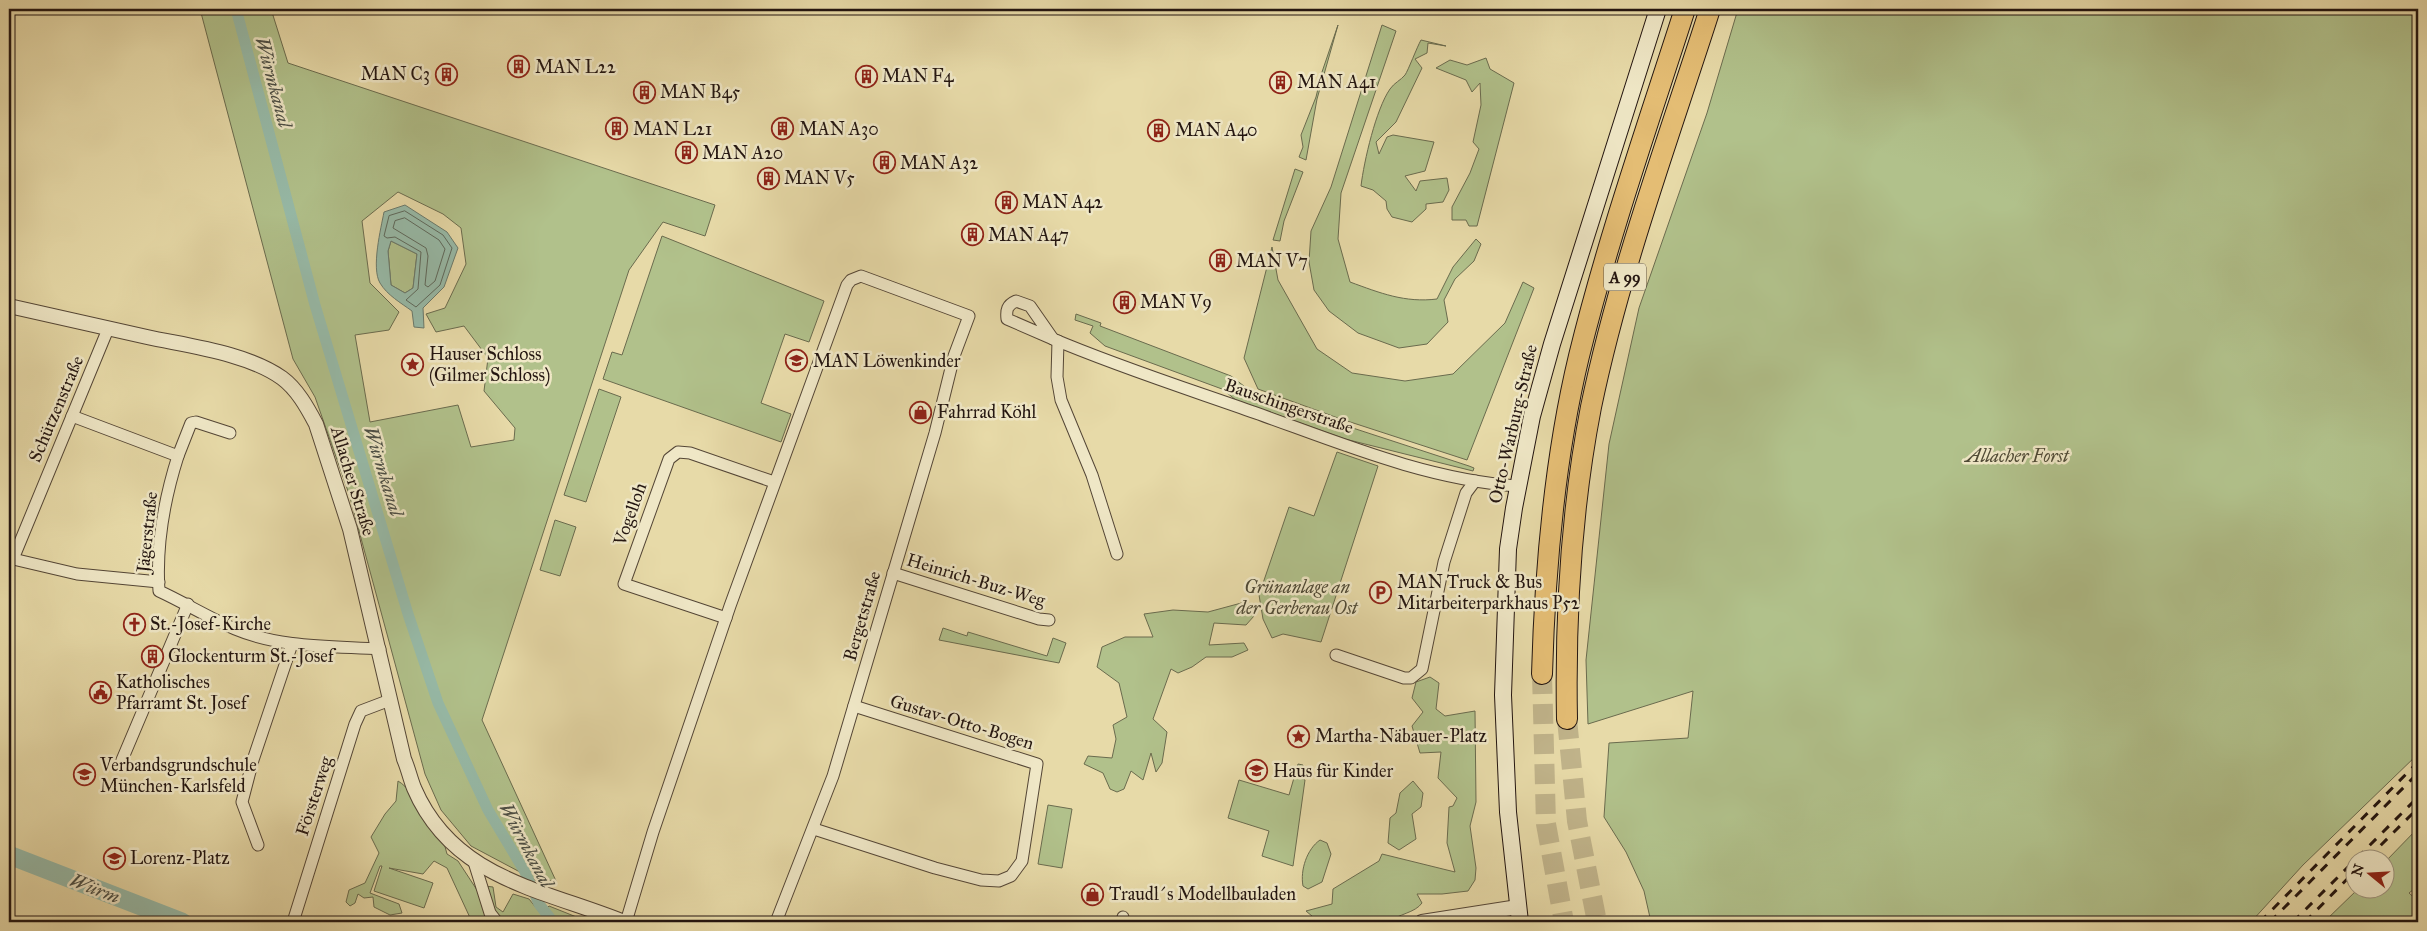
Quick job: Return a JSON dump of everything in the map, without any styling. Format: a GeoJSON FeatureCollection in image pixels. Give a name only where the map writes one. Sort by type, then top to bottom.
{"type":"FeatureCollection","features":[{"type":"Feature","properties":{"kind":"highway","name":"A 99"},"geometry":{"type":"LineString","coordinates":[[1542,674],[1544,599],[1552,510],[1559,459],[1579,357],[1606,257],[1685,9]]}},
{"type":"Feature","properties":{"kind":"highway","name":"A 99"},"geometry":{"type":"LineString","coordinates":[[1566,719],[1568,582],[1575,505],[1592,406],[1612,318],[1710,9]]}},
{"type":"Feature","properties":{"kind":"main road","name":"Otto-Warburg-Straße"},"geometry":{"type":"LineString","coordinates":[[1519,915],[1508,812],[1503,695],[1508,549],[1532,416],[1552,344],[1658,9]]}},
{"type":"Feature","properties":{"kind":"street","name":"Bergetstraße"},"geometry":{"type":"LineString","coordinates":[[774,482],[847,285],[856,277],[861,276],[882,282],[969,316],[954,356],[934,433],[833,776],[814,829],[776,922]]}},
{"type":"Feature","properties":{"kind":"street","name":"Allacher Straße"},"geometry":{"type":"LineString","coordinates":[[9,306],[242,360],[283,378],[300,396],[316,424],[350,529],[380,649],[404,759],[414,788],[439,828],[458,850],[474,862],[515,882],[625,922]]}},
{"type":"Feature","properties":{"kind":"street","name":"Schützenstraße"},"geometry":{"type":"LineString","coordinates":[[108,329],[13,559],[77,574],[159,582]]}},
{"type":"Feature","properties":{"kind":"street","name":"Bauschingerstraße"},"geometry":{"type":"LineString","coordinates":[[1118,554],[1092,475],[1061,400],[1057,377],[1056,340],[1338,442],[1412,466],[1475,481],[1518,486]]}},
{"type":"Feature","properties":{"kind":"street"},"geometry":{"type":"LineString","coordinates":[[72,416],[178,456]]}},
{"type":"Feature","properties":{"kind":"street","name":"Jägerstraße"},"geometry":{"type":"LineString","coordinates":[[230,433],[196,422],[191,423],[167,492],[162,520],[159,591],[188,604],[236,630],[292,644],[380,649]]}},
{"type":"Feature","properties":{"kind":"street","name":"Vogelloh"},"geometry":{"type":"LineString","coordinates":[[726,618],[624,584],[669,459],[678,452],[690,453],[774,482]]}},
{"type":"Feature","properties":{"kind":"street"},"geometry":{"type":"LineString","coordinates":[[1336,655],[1404,678],[1411,678],[1422,669],[1444,562],[1466,492],[1475,481]]}},
{"type":"Feature","properties":{"kind":"street"},"geometry":{"type":"LineString","coordinates":[[625,922],[653,832],[774,482]]}},
{"type":"Feature","properties":{"kind":"street","name":"Heinrich-Buz-Weg"},"geometry":{"type":"LineString","coordinates":[[893,573],[1042,620],[1050,620]]}},
{"type":"Feature","properties":{"kind":"street"},"geometry":{"type":"LineString","coordinates":[[122,760],[188,604]]}},
{"type":"Feature","properties":{"kind":"street"},"geometry":{"type":"LineString","coordinates":[[258,845],[242,802],[253,760],[292,644]]}},
{"type":"Feature","properties":{"kind":"street","name":"Försterweg"},"geometry":{"type":"LineString","coordinates":[[293,922],[355,724],[361,711],[390,700]]}},
{"type":"Feature","properties":{"kind":"street","name":"Gustav-Otto-Bogen"},"geometry":{"type":"LineString","coordinates":[[814,829],[935,868],[981,880],[999,881],[1011,876],[1022,862],[1037,764],[854,706]]}},
{"type":"Feature","properties":{"kind":"street"},"geometry":{"type":"LineString","coordinates":[[474,862],[490,913],[497,922]]}},
{"type":"Feature","properties":{"kind":"street"},"geometry":{"type":"LineString","coordinates":[[1422,922],[1441,917],[1519,915]]}},
{"type":"Feature","properties":{"kind":"green space"},"geometry":{"type":"Polygon","coordinates":[[[200,9],[271,9],[288,63],[715,205],[705,236],[663,222],[629,270],[482,720],[556,881],[535,880],[471,846],[441,810],[425,774],[349,494],[315,397],[293,359],[200,9]],[[398,192],[362,221],[370,283],[399,312],[389,330],[355,335],[370,422],[458,405],[471,447],[514,440],[515,428],[484,391],[488,358],[464,326],[436,332],[426,314],[445,308],[466,264],[461,228],[443,214],[398,192]]]}},
{"type":"Feature","properties":{"kind":"green space","name":"Allacher Forst"},"geometry":{"type":"Polygon","coordinates":[[[1738,9],[2418,9],[2418,754],[2303,865],[2251,922],[1651,922],[1644,891],[1626,852],[1604,817],[1609,743],[1688,738],[1693,691],[1588,724],[1586,660],[1609,444],[1639,308],[1707,113],[1738,9]]]}},
{"type":"Feature","properties":{"kind":"green space"},"geometry":{"type":"Polygon","coordinates":[[[1338,25],[1317,99],[1306,160],[1299,157],[1303,147],[1301,135],[1316,97],[1322,72],[1338,25]]]}},
{"type":"Feature","properties":{"kind":"green space"},"geometry":{"type":"Polygon","coordinates":[[[1382,25],[1396,31],[1341,193],[1338,239],[1350,282],[1403,298],[1414,300],[1437,299],[1453,267],[1476,239],[1481,244],[1474,261],[1455,279],[1444,300],[1448,322],[1427,344],[1399,348],[1358,333],[1329,311],[1314,290],[1309,262],[1311,231],[1331,187],[1382,25]]]}},
{"type":"Feature","properties":{"kind":"green space"},"geometry":{"type":"Polygon","coordinates":[[[1421,40],[1446,46],[1428,43],[1427,53],[1415,59],[1422,68],[1396,122],[1376,142],[1379,154],[1387,137],[1393,135],[1434,142],[1425,171],[1405,176],[1416,191],[1420,181],[1447,178],[1449,190],[1443,202],[1426,204],[1426,209],[1412,222],[1392,217],[1387,209],[1386,201],[1373,190],[1361,186],[1368,150],[1380,109],[1390,89],[1405,75],[1421,40]]]}},
{"type":"Feature","properties":{"kind":"green space"},"geometry":{"type":"Polygon","coordinates":[[[1486,58],[1490,69],[1514,83],[1477,226],[1469,226],[1466,220],[1452,220],[1452,207],[1470,173],[1479,149],[1473,142],[1481,105],[1480,83],[1472,92],[1466,80],[1436,68],[1450,60],[1467,65],[1486,58]]]}},
{"type":"Feature","properties":{"kind":"green space"},"geometry":{"type":"Polygon","coordinates":[[[1295,169],[1303,172],[1284,221],[1280,241],[1273,240],[1295,169]]]}},
{"type":"Feature","properties":{"kind":"green space"},"geometry":{"type":"Polygon","coordinates":[[[662,236],[824,301],[809,342],[785,334],[761,403],[791,414],[781,442],[603,379],[612,352],[622,355],[662,236]]]}},
{"type":"Feature","properties":{"kind":"green space"},"geometry":{"type":"Polygon","coordinates":[[[391,241],[417,254],[413,288],[405,293],[391,285],[388,251],[391,241]]]}},
{"type":"Feature","properties":{"kind":"green space"},"geometry":{"type":"Polygon","coordinates":[[[1272,247],[1278,280],[1317,349],[1352,373],[1405,381],[1453,374],[1505,323],[1523,282],[1534,288],[1467,460],[1338,418],[1258,389],[1244,358],[1272,247]]]}},
{"type":"Feature","properties":{"kind":"green space"},"geometry":{"type":"Polygon","coordinates":[[[1076,314],[1101,323],[1100,326],[1231,376],[1258,397],[1469,466],[1474,468],[1473,471],[1345,439],[1236,400],[1222,389],[1105,346],[1090,333],[1093,326],[1075,320],[1076,314]]]}},
{"type":"Feature","properties":{"kind":"green space"},"geometry":{"type":"Polygon","coordinates":[[[599,389],[621,397],[586,502],[564,495],[599,389]]]}},
{"type":"Feature","properties":{"kind":"green space","name":"Grünanlage an der Gerberau Ost"},"geometry":{"type":"Polygon","coordinates":[[[1337,452],[1378,466],[1321,642],[1283,634],[1272,638],[1263,619],[1259,595],[1289,507],[1314,516],[1337,452]]]}},
{"type":"Feature","properties":{"kind":"green space"},"geometry":{"type":"Polygon","coordinates":[[[555,520],[576,527],[560,576],[540,570],[555,520]]]}},
{"type":"Feature","properties":{"kind":"green space"},"geometry":{"type":"Polygon","coordinates":[[[1245,602],[1254,616],[1246,625],[1214,623],[1209,645],[1244,643],[1248,650],[1232,657],[1206,657],[1192,667],[1178,673],[1171,669],[1153,719],[1167,732],[1162,763],[1156,772],[1151,753],[1143,780],[1131,771],[1124,789],[1117,792],[1110,789],[1103,773],[1084,764],[1088,756],[1112,758],[1116,739],[1113,725],[1127,717],[1119,683],[1097,667],[1102,647],[1125,637],[1153,637],[1144,614],[1173,610],[1208,612],[1245,602]]]}},
{"type":"Feature","properties":{"kind":"green space"},"geometry":{"type":"Polygon","coordinates":[[[943,628],[967,636],[968,632],[1047,656],[1053,638],[1066,643],[1059,663],[939,640],[943,628]]]}},
{"type":"Feature","properties":{"kind":"green space"},"geometry":{"type":"Polygon","coordinates":[[[1430,677],[1439,683],[1436,709],[1445,716],[1475,711],[1476,802],[1470,826],[1476,868],[1475,880],[1468,891],[1417,894],[1422,903],[1419,906],[1389,922],[1319,922],[1306,911],[1332,904],[1333,889],[1379,861],[1382,854],[1455,872],[1447,843],[1449,807],[1453,806],[1457,798],[1438,778],[1441,752],[1420,753],[1412,726],[1423,712],[1412,698],[1416,682],[1430,677]]]}},
{"type":"Feature","properties":{"kind":"green space"},"geometry":{"type":"Polygon","coordinates":[[[1298,764],[1303,765],[1301,778],[1305,780],[1293,866],[1262,856],[1269,831],[1228,818],[1239,780],[1289,795],[1298,764]]]}},
{"type":"Feature","properties":{"kind":"green space"},"geometry":{"type":"Polygon","coordinates":[[[398,781],[411,794],[424,820],[444,843],[447,854],[458,861],[477,890],[485,886],[493,887],[496,907],[503,912],[513,894],[529,899],[541,914],[549,906],[589,922],[523,922],[516,920],[516,922],[472,922],[447,868],[434,861],[423,874],[389,868],[433,883],[424,908],[374,891],[382,866],[380,866],[370,893],[399,904],[402,913],[390,915],[374,907],[373,897],[364,898],[358,894],[355,903],[350,906],[346,902],[349,890],[365,883],[379,853],[371,837],[385,814],[396,801],[398,781]]]}},
{"type":"Feature","properties":{"kind":"green space"},"geometry":{"type":"Polygon","coordinates":[[[1413,781],[1423,793],[1421,807],[1412,814],[1416,839],[1399,850],[1388,843],[1390,818],[1396,813],[1400,793],[1413,781]]]}},
{"type":"Feature","properties":{"kind":"green space"},"geometry":{"type":"Polygon","coordinates":[[[1048,805],[1072,809],[1062,868],[1038,864],[1048,805]]]}},
{"type":"Feature","properties":{"kind":"green space"},"geometry":{"type":"Polygon","coordinates":[[[2418,828],[2418,886],[2409,893],[2418,901],[2418,922],[2324,922],[2349,898],[2394,898],[2394,853],[2418,828]]]}},
{"type":"Feature","properties":{"kind":"green space"},"geometry":{"type":"Polygon","coordinates":[[[1320,840],[1327,843],[1331,854],[1322,882],[1308,889],[1303,886],[1302,880],[1305,860],[1311,849],[1320,840]]]}},
{"type":"Feature","properties":{"kind":"water"},"geometry":{"type":"Polygon","coordinates":[[[405,205],[447,232],[458,248],[444,287],[423,308],[424,328],[414,327],[412,311],[386,291],[377,276],[378,248],[384,212],[405,205]],[[391,241],[388,251],[391,285],[405,293],[413,288],[417,254],[391,241]]]}},
{"type":"Feature","properties":{"kind":"waterway","name":"Würmkanal"},"geometry":{"type":"LineString","coordinates":[[236,9],[315,305],[408,614],[438,703],[488,810],[525,872],[539,904],[553,922]]}},
{"type":"Feature","properties":{"kind":"waterway","name":"Würm"},"geometry":{"type":"LineString","coordinates":[[9,855],[182,922]]}},
{"type":"Feature","properties":{"kind":"tunnel"},"geometry":{"type":"LineString","coordinates":[[1542,674],[1546,824],[1564,922]]}},
{"type":"Feature","properties":{"kind":"tunnel"},"geometry":{"type":"LineString","coordinates":[[1567,719],[1577,821],[1597,922]]}},
{"type":"Feature","properties":{"kind":"railway"},"geometry":{"type":"LineString","coordinates":[[2260,922],[2418,762]]}},
{"type":"Feature","properties":{"kind":"railway"},"geometry":{"type":"LineString","coordinates":[[2270,922],[2418,773]]}},
{"type":"Feature","properties":{"kind":"railway"},"geometry":{"type":"LineString","coordinates":[[2367,848],[2418,797]]}},
{"type":"Feature","properties":{"kind":"railway"},"geometry":{"type":"LineString","coordinates":[[2378,848],[2418,808]]}},
{"type":"Feature","properties":{"kind":"railway"},"geometry":{"type":"LineString","coordinates":[[2293,922],[2344,871]]}},
{"type":"Feature","properties":{"kind":"railway"},"geometry":{"type":"LineString","coordinates":[[2305,922],[2344,882]]}},
{"type":"Feature","properties":{"kind":"place","name":"MAN L22"},"geometry":{"type":"Point","coordinates":[519,67]}},
{"type":"Feature","properties":{"kind":"place","name":"MAN C3"},"geometry":{"type":"Point","coordinates":[446,74]}},
{"type":"Feature","properties":{"kind":"place","name":"MAN F4"},"geometry":{"type":"Point","coordinates":[866,76]}},
{"type":"Feature","properties":{"kind":"place","name":"MAN A41"},"geometry":{"type":"Point","coordinates":[1281,82]}},
{"type":"Feature","properties":{"kind":"place","name":"MAN B45"},"geometry":{"type":"Point","coordinates":[644,92]}},
{"type":"Feature","properties":{"kind":"place","name":"MAN L21"},"geometry":{"type":"Point","coordinates":[617,129]}},
{"type":"Feature","properties":{"kind":"place","name":"MAN A30"},"geometry":{"type":"Point","coordinates":[783,129]}},
{"type":"Feature","properties":{"kind":"place","name":"MAN A40"},"geometry":{"type":"Point","coordinates":[1159,130]}},
{"type":"Feature","properties":{"kind":"place","name":"MAN A20"},"geometry":{"type":"Point","coordinates":[686,153]}},
{"type":"Feature","properties":{"kind":"place","name":"MAN A32"},"geometry":{"type":"Point","coordinates":[884,163]}},
{"type":"Feature","properties":{"kind":"place","name":"MAN V5"},"geometry":{"type":"Point","coordinates":[768,178]}},
{"type":"Feature","properties":{"kind":"place","name":"MAN A42"},"geometry":{"type":"Point","coordinates":[1006,202]}},
{"type":"Feature","properties":{"kind":"place","name":"MAN A47"},"geometry":{"type":"Point","coordinates":[972,235]}},
{"type":"Feature","properties":{"kind":"place","name":"MAN V7"},"geometry":{"type":"Point","coordinates":[1220,261]}},
{"type":"Feature","properties":{"kind":"place","name":"MAN V9"},"geometry":{"type":"Point","coordinates":[1124,302]}},
{"type":"Feature","properties":{"kind":"place","name":"MAN Löwenkinder"},"geometry":{"type":"Point","coordinates":[797,361]}},
{"type":"Feature","properties":{"kind":"place","name":"Hauser Schloss (Gilmer Schloss)"},"geometry":{"type":"Point","coordinates":[413,364]}},
{"type":"Feature","properties":{"kind":"place","name":"Fahrrad Köhl"},"geometry":{"type":"Point","coordinates":[921,412]}},
{"type":"Feature","properties":{"kind":"place","name":"MAN Truck & Bus Mitarbeiterparkhaus P52"},"geometry":{"type":"Point","coordinates":[1381,592]}},
{"type":"Feature","properties":{"kind":"place","name":"St.-Josef-Kirche"},"geometry":{"type":"Point","coordinates":[134,624]}},
{"type":"Feature","properties":{"kind":"place","name":"Glockenturm St.-Josef"},"geometry":{"type":"Point","coordinates":[152,656]}},
{"type":"Feature","properties":{"kind":"place","name":"Katholisches Pfarramt St. Josef"},"geometry":{"type":"Point","coordinates":[100,692]}},
{"type":"Feature","properties":{"kind":"place","name":"Martha-Näbauer-Platz"},"geometry":{"type":"Point","coordinates":[1299,736]}},
{"type":"Feature","properties":{"kind":"place","name":"Haus für Kinder"},"geometry":{"type":"Point","coordinates":[1257,771]}},
{"type":"Feature","properties":{"kind":"place","name":"Verbandsgrundschule München-Karlsfeld"},"geometry":{"type":"Point","coordinates":[84,775]}},
{"type":"Feature","properties":{"kind":"place","name":"Lorenz-Platz"},"geometry":{"type":"Point","coordinates":[114,858]}},
{"type":"Feature","properties":{"kind":"place","name":"Traudl´s Modellbauladen"},"geometry":{"type":"Point","coordinates":[1093,894]}}]}
